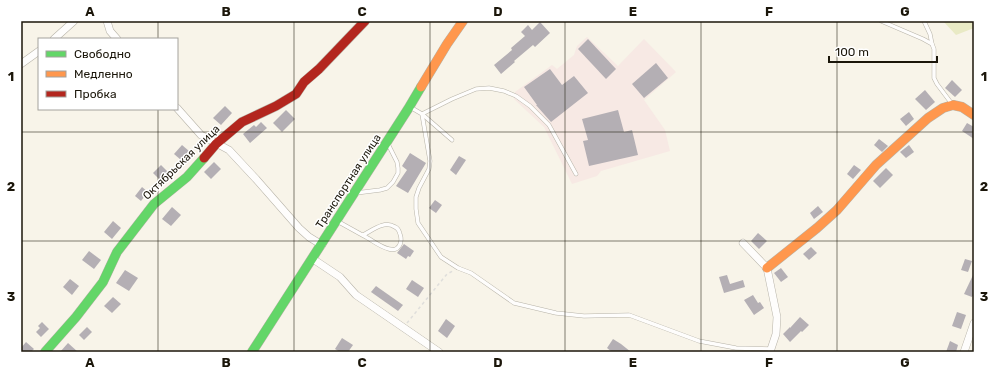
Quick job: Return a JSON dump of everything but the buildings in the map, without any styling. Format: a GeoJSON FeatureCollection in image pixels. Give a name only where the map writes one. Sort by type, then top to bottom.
{"type":"FeatureCollection","features":[{"type":"Feature","properties":{"kind":"street"},"geometry":{"type":"LineString","coordinates":[[55,38],[74,21]]}},
{"type":"Feature","properties":{"kind":"street"},"geometry":{"type":"LineString","coordinates":[[107,21],[110,31],[116,38]]}},
{"type":"Feature","properties":{"kind":"street","name":"Октябрьская улица"},"geometry":{"type":"LineString","coordinates":[[45,352],[76,317],[103,282],[117,252],[154,204],[187,177],[216,144],[242,122],[276,106],[296,94],[304,82],[319,69],[365,21]]}},
{"type":"Feature","properties":{"kind":"street","name":"Транспортная улица"},"geometry":{"type":"LineString","coordinates":[[252,352],[410,107],[462,21]]}},
{"type":"Feature","properties":{"kind":"street"},"geometry":{"type":"LineString","coordinates":[[21,64],[38,52]]}},
{"type":"Feature","properties":{"kind":"street"},"geometry":{"type":"LineString","coordinates":[[767,268],[837,210],[876,165],[928,118],[943,108],[953,105],[962,107],[974,115]]}},
{"type":"Feature","properties":{"kind":"street"},"geometry":{"type":"LineString","coordinates":[[178,109],[201,135],[229,150],[299,228],[309,237],[322,245]]}},
{"type":"Feature","properties":{"kind":"street"},"geometry":{"type":"LineString","coordinates":[[743,243],[767,268],[777,317],[776,334],[771,349]]}},
{"type":"Feature","properties":{"kind":"street"},"geometry":{"type":"LineString","coordinates":[[313,259],[340,277],[356,295],[439,352]]}},
{"type":"Feature","properties":{"kind":"street"},"geometry":{"type":"LineString","coordinates":[[964,352],[974,323]]}},
{"type":"Feature","properties":{"kind":"lane"},"geometry":{"type":"LineString","coordinates":[[881,21],[932,44]]}},
{"type":"Feature","properties":{"kind":"lane"},"geometry":{"type":"LineString","coordinates":[[924,21],[930,34],[934,49],[934,78],[953,105]]}},
{"type":"Feature","properties":{"kind":"lane"},"geometry":{"type":"LineString","coordinates":[[422,114],[476,89],[489,88],[504,91],[516,96],[530,106],[549,125],[576,174]]}},
{"type":"Feature","properties":{"kind":"lane"},"geometry":{"type":"LineString","coordinates":[[410,107],[422,114],[452,140]]}},
{"type":"Feature","properties":{"kind":"lane"},"geometry":{"type":"LineString","coordinates":[[422,114],[430,161],[429,169],[416,197],[416,209],[418,223],[441,257],[458,268],[471,273],[514,303],[556,313],[584,316],[629,315],[699,341],[736,348],[771,349]]}},
{"type":"Feature","properties":{"kind":"lane"},"geometry":{"type":"LineString","coordinates":[[355,193],[387,188],[393,182],[398,173],[398,168],[397,162],[387,142]]}},
{"type":"Feature","properties":{"kind":"lane"},"geometry":{"type":"LineString","coordinates":[[337,221],[390,250],[398,248],[401,244],[399,229],[393,225],[386,224],[363,235]]}},
{"type":"Feature","properties":{"kind":"path"},"geometry":{"type":"LineString","coordinates":[[404,327],[448,274],[458,268]]}},
{"type":"Feature","properties":{"kind":"shaded area"},"geometry":{"type":"Polygon","coordinates":[[[587,37],[618,66],[644,39],[676,72],[644,100],[665,130],[670,151],[601,171],[597,176],[572,184],[544,127],[514,99],[515,92],[552,65],[557,69],[574,55],[577,46],[587,37]]]}},
{"type":"Feature","properties":{"kind":"green space"},"geometry":{"type":"Polygon","coordinates":[[[943,21],[974,21],[974,28],[956,35],[943,21]]]}},
{"type":"Feature","properties":{"kind":"traffic: fast"},"geometry":{"type":"LineString","coordinates":[[252,352],[421,87]]}},
{"type":"Feature","properties":{"kind":"traffic: fast"},"geometry":{"type":"LineString","coordinates":[[45,352],[76,317],[103,282],[117,252],[154,204],[187,177],[204,158]]}},
{"type":"Feature","properties":{"kind":"traffic: slow"},"geometry":{"type":"LineString","coordinates":[[421,87],[463,21]]}},
{"type":"Feature","properties":{"kind":"traffic: slow"},"geometry":{"type":"LineString","coordinates":[[767,268],[837,210],[876,165],[928,118],[943,108],[953,105],[962,107],[974,115]]}},
{"type":"Feature","properties":{"kind":"traffic: jam"},"geometry":{"type":"LineString","coordinates":[[204,158],[216,144],[242,122],[276,106],[296,94],[304,82],[319,69],[365,21]]}}]}
